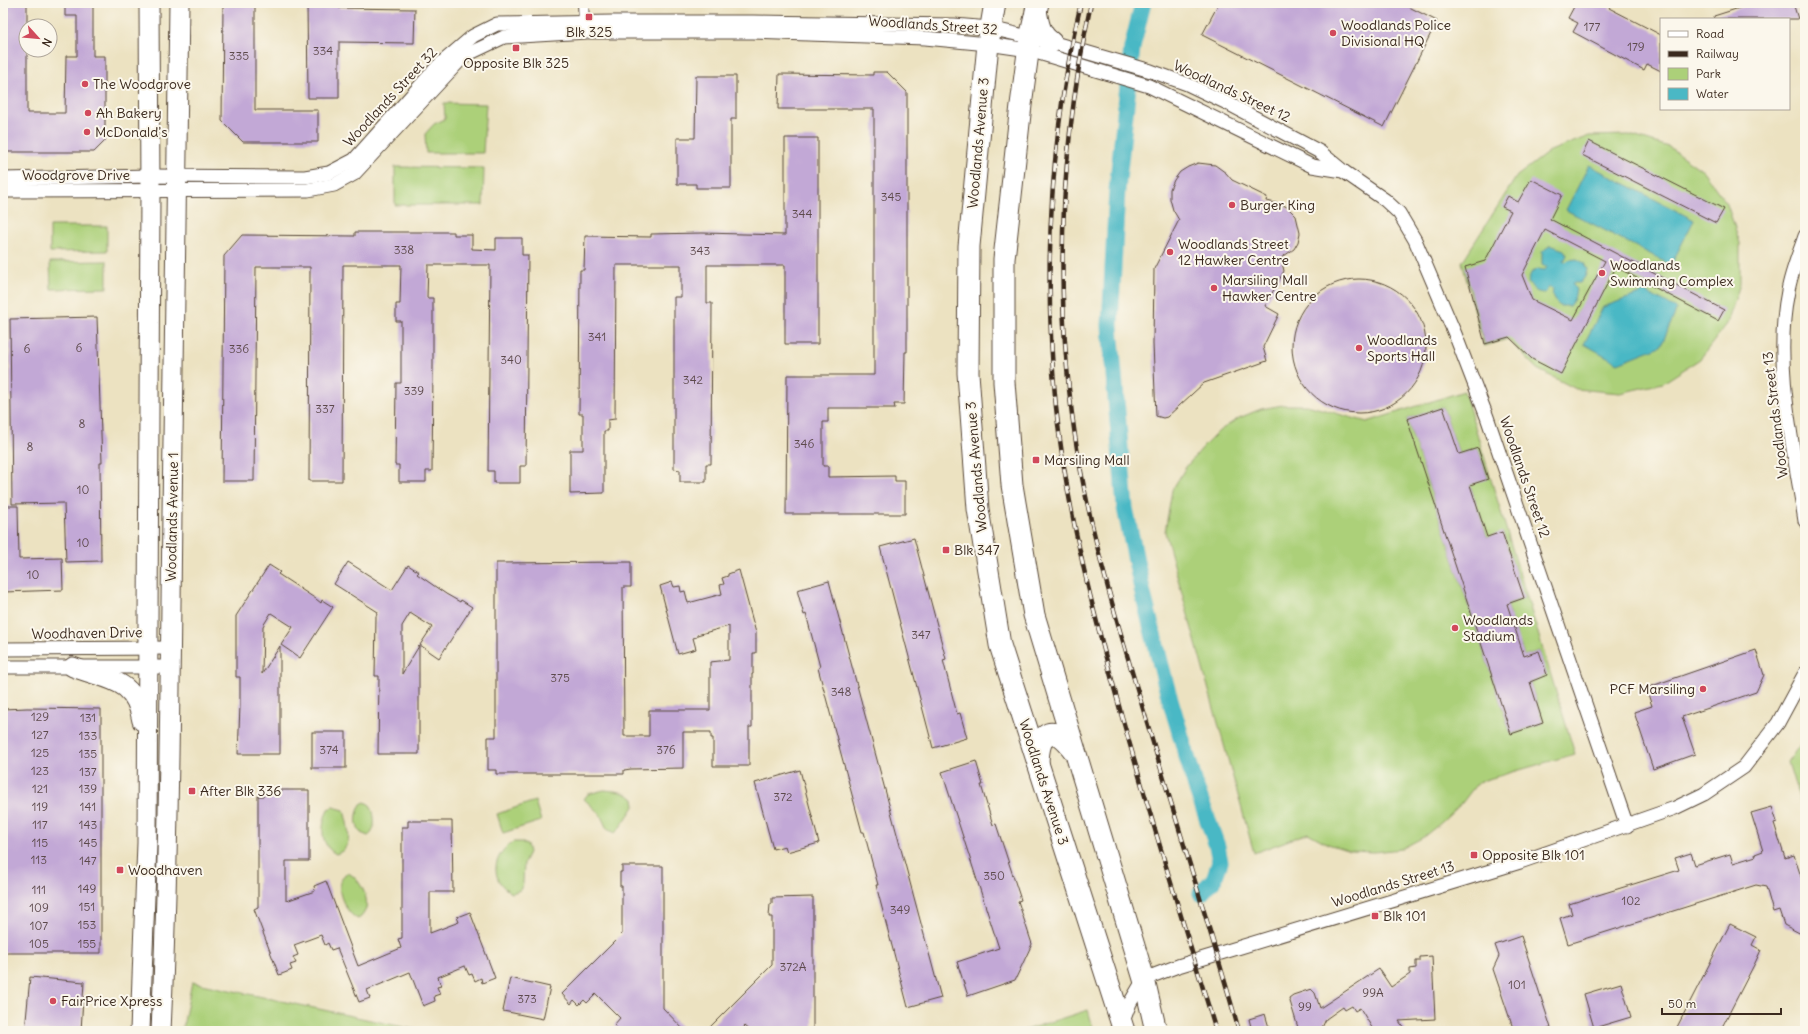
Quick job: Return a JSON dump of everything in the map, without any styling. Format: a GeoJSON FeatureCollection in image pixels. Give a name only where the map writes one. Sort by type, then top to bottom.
{"type":"FeatureCollection","features":[{"type":"Feature","properties":{"kind":"main road","name":"Woodlands Avenue 1"},"geometry":{"type":"LineString","coordinates":[[140,1031],[147,843],[150,183],[148,3]]}},
{"type":"Feature","properties":{"kind":"main road","name":"Woodlands Avenue 1"},"geometry":{"type":"LineString","coordinates":[[161,1031],[166,916],[171,667],[172,513],[178,183],[178,3]]}},
{"type":"Feature","properties":{"kind":"main road","name":"Woodlands Avenue 3"},"geometry":{"type":"LineString","coordinates":[[995,3],[989,36],[969,246],[968,381],[978,509],[1000,645],[1123,1028]]}},
{"type":"Feature","properties":{"kind":"main road"},"geometry":{"type":"LineString","coordinates":[[1037,6],[1041,31],[1046,39],[1051,42]]}},
{"type":"Feature","properties":{"kind":"main road"},"geometry":{"type":"LineString","coordinates":[[1037,6],[1030,44],[1004,259],[1004,382],[1012,485],[1034,615],[1144,979],[1156,1031]]}},
{"type":"Feature","properties":{"kind":"main road"},"geometry":{"type":"LineString","coordinates":[[73,667],[119,682],[136,699],[142,722],[147,729]]}},
{"type":"Feature","properties":{"kind":"main road"},"geometry":{"type":"LineString","coordinates":[[1038,764],[1040,741],[1045,736],[1052,734],[1062,737],[1076,753]]}},
{"type":"Feature","properties":{"kind":"main road"},"geometry":{"type":"LineString","coordinates":[[1150,1008],[1159,1031]]}},
{"type":"Feature","properties":{"kind":"street"},"geometry":{"type":"LineString","coordinates":[[583,3],[584,22]]}},
{"type":"Feature","properties":{"kind":"street","name":"Woodlands Street 32"},"geometry":{"type":"LineString","coordinates":[[150,183],[305,177],[329,173],[354,160],[437,66],[473,36],[497,24],[584,22],[954,25],[989,36],[1030,44]]}},
{"type":"Feature","properties":{"kind":"street","name":"Woodlands Street 32"},"geometry":{"type":"LineString","coordinates":[[178,183],[308,190],[334,185],[354,174],[385,143],[464,56],[504,37],[587,32],[753,32],[925,38],[989,36]]}},
{"type":"Feature","properties":{"kind":"street","name":"Woodlands Street 12"},"geometry":{"type":"LineString","coordinates":[[1030,44],[1051,42],[1151,71],[1187,84],[1268,124],[1320,152],[1343,171],[1385,200],[1399,213],[1415,240],[1432,277],[1487,417],[1627,826]]}},
{"type":"Feature","properties":{"kind":"street","name":"Woodlands Street 12"},"geometry":{"type":"LineString","coordinates":[[1030,44],[1108,74],[1146,86],[1180,100],[1312,166],[1343,171]]}},
{"type":"Feature","properties":{"kind":"street","name":"Woodgrove Drive"},"geometry":{"type":"LineString","coordinates":[[3,179],[150,183]]}},
{"type":"Feature","properties":{"kind":"street","name":"Woodgrove Drive"},"geometry":{"type":"LineString","coordinates":[[3,191],[150,183]]}},
{"type":"Feature","properties":{"kind":"street","name":"Woodlands Street 13"},"geometry":{"type":"LineString","coordinates":[[1805,236],[1788,291],[1782,339],[1787,401],[1805,522]]}},
{"type":"Feature","properties":{"kind":"street","name":"Woodhaven Drive"},"geometry":{"type":"LineString","coordinates":[[3,667],[73,667],[148,658],[171,648]]}},
{"type":"Feature","properties":{"kind":"street","name":"Woodhaven Drive"},"geometry":{"type":"LineString","coordinates":[[3,650],[148,658],[171,667]]}},
{"type":"Feature","properties":{"kind":"street","name":"Woodlands Street 13"},"geometry":{"type":"LineString","coordinates":[[1144,979],[1178,966],[1520,862],[1627,826],[1675,808],[1704,794],[1744,767],[1778,723],[1805,673]]}},
{"type":"Feature","properties":{"kind":"street"},"geometry":{"type":"LineString","coordinates":[[1123,1028],[1130,1003],[1144,979]]}},
{"type":"Feature","properties":{"kind":"green space"},"geometry":{"type":"Polygon","coordinates":[[[444,103],[486,104],[483,153],[426,153],[425,134],[434,124],[445,119],[444,103]]]}},
{"type":"Feature","properties":{"kind":"green space","name":"Woodlands Swimming Complex"},"geometry":{"type":"Polygon","coordinates":[[[1630,135],[1669,147],[1703,171],[1727,204],[1740,243],[1740,284],[1727,324],[1700,359],[1663,383],[1620,393],[1576,389],[1537,369],[1508,339],[1484,346],[1462,262],[1517,176],[1550,151],[1589,136],[1630,135]]]}},
{"type":"Feature","properties":{"kind":"green space"},"geometry":{"type":"Polygon","coordinates":[[[395,167],[484,168],[483,205],[395,205],[395,167]]]}},
{"type":"Feature","properties":{"kind":"green space"},"geometry":{"type":"Polygon","coordinates":[[[50,226],[107,226],[107,251],[50,252],[50,226]]]}},
{"type":"Feature","properties":{"kind":"green space"},"geometry":{"type":"Polygon","coordinates":[[[107,261],[107,288],[51,289],[50,262],[107,261]]]}},
{"type":"Feature","properties":{"kind":"green space"},"geometry":{"type":"Polygon","coordinates":[[[1464,391],[1575,754],[1478,782],[1462,803],[1442,822],[1422,838],[1401,849],[1374,852],[1350,851],[1328,844],[1308,833],[1254,853],[1165,532],[1172,490],[1186,467],[1219,431],[1239,418],[1261,409],[1283,405],[1307,405],[1367,422],[1464,391]],[[1443,407],[1407,419],[1511,734],[1543,723],[1530,682],[1547,675],[1539,651],[1524,656],[1507,604],[1524,598],[1503,533],[1487,537],[1470,485],[1488,478],[1478,448],[1459,454],[1443,407]]]}},
{"type":"Feature","properties":{"kind":"green space"},"geometry":{"type":"Polygon","coordinates":[[[1805,737],[1805,818],[1788,762],[1805,737]]]}},
{"type":"Feature","properties":{"kind":"green space"},"geometry":{"type":"Polygon","coordinates":[[[604,790],[623,793],[634,799],[635,805],[615,833],[607,829],[600,814],[584,799],[588,794],[604,790]]]}},
{"type":"Feature","properties":{"kind":"green space"},"geometry":{"type":"Polygon","coordinates":[[[535,801],[541,821],[503,833],[497,814],[535,801]]]}},
{"type":"Feature","properties":{"kind":"green space"},"geometry":{"type":"Polygon","coordinates":[[[365,802],[370,805],[374,817],[373,830],[368,836],[361,833],[357,826],[357,815],[359,808],[361,804],[365,802]]]}},
{"type":"Feature","properties":{"kind":"green space"},"geometry":{"type":"Polygon","coordinates":[[[333,807],[344,810],[349,835],[346,847],[336,854],[330,850],[324,840],[323,834],[324,821],[328,809],[333,807]]]}},
{"type":"Feature","properties":{"kind":"green space"},"geometry":{"type":"Polygon","coordinates":[[[513,842],[521,842],[527,845],[529,852],[524,863],[523,884],[520,890],[512,893],[500,882],[496,868],[497,861],[501,854],[506,847],[513,842]]]}},
{"type":"Feature","properties":{"kind":"green space"},"geometry":{"type":"Polygon","coordinates":[[[348,873],[356,879],[365,893],[367,904],[366,909],[362,916],[358,919],[348,910],[341,896],[340,882],[348,873]]]}},
{"type":"Feature","properties":{"kind":"green space"},"geometry":{"type":"Polygon","coordinates":[[[192,982],[422,1031],[182,1031],[192,982]]]}},
{"type":"Feature","properties":{"kind":"green space"},"geometry":{"type":"Polygon","coordinates":[[[1088,1010],[1094,1031],[1022,1031],[1088,1010]]]}},
{"type":"Feature","properties":{"kind":"water"},"geometry":{"type":"Polygon","coordinates":[[[1589,165],[1694,220],[1671,265],[1566,210],[1589,165]]]}},
{"type":"Feature","properties":{"kind":"water"},"geometry":{"type":"Polygon","coordinates":[[[1550,245],[1564,250],[1567,255],[1564,261],[1566,262],[1568,260],[1577,259],[1584,263],[1587,270],[1585,277],[1580,283],[1572,283],[1576,290],[1574,299],[1569,306],[1560,306],[1556,302],[1553,297],[1553,289],[1549,287],[1545,293],[1539,292],[1533,288],[1528,281],[1531,273],[1538,269],[1545,270],[1547,267],[1542,264],[1542,252],[1550,245]]]}},
{"type":"Feature","properties":{"kind":"water"},"geometry":{"type":"Polygon","coordinates":[[[1645,292],[1677,309],[1661,346],[1618,363],[1584,344],[1603,307],[1645,292]]]}},
{"type":"Feature","properties":{"kind":"building","name":"The Woodgrove"},"geometry":{"type":"Polygon","coordinates":[[[3,3],[27,3],[27,18],[18,18],[18,58],[27,58],[27,113],[65,113],[66,56],[77,56],[77,16],[65,16],[65,3],[93,3],[93,56],[105,56],[105,141],[94,152],[3,152],[3,3]]]}},
{"type":"Feature","properties":{"kind":"building"},"geometry":{"type":"Polygon","coordinates":[[[223,3],[255,3],[255,110],[318,110],[318,142],[243,142],[222,121],[223,3]]]}},
{"type":"Feature","properties":{"kind":"building"},"geometry":{"type":"Polygon","coordinates":[[[307,3],[339,3],[339,8],[415,9],[414,43],[339,42],[339,98],[308,98],[307,3]]]}},
{"type":"Feature","properties":{"kind":"building"},"geometry":{"type":"Polygon","coordinates":[[[1219,3],[1401,3],[1437,21],[1384,127],[1202,35],[1219,3]]]}},
{"type":"Feature","properties":{"kind":"building"},"geometry":{"type":"Polygon","coordinates":[[[1576,3],[1612,3],[1609,8],[1660,34],[1660,70],[1647,64],[1644,70],[1573,32],[1578,23],[1568,18],[1576,3]]]}},
{"type":"Feature","properties":{"kind":"building"},"geometry":{"type":"Polygon","coordinates":[[[1755,3],[1793,3],[1798,19],[1715,18],[1714,16],[1755,3]]]}},
{"type":"Feature","properties":{"kind":"building"},"geometry":{"type":"Polygon","coordinates":[[[873,72],[887,72],[907,92],[907,352],[905,352],[904,404],[894,404],[895,408],[828,408],[828,422],[823,422],[823,466],[828,466],[828,477],[895,476],[895,481],[905,481],[905,514],[786,514],[787,375],[874,375],[874,109],[778,109],[779,74],[873,75],[873,72]]]}},
{"type":"Feature","properties":{"kind":"building"},"geometry":{"type":"Polygon","coordinates":[[[696,76],[736,76],[736,119],[731,119],[731,188],[696,188],[696,184],[677,184],[677,138],[695,138],[696,76]]]}},
{"type":"Feature","properties":{"kind":"building"},"geometry":{"type":"Polygon","coordinates":[[[785,138],[818,138],[818,344],[785,344],[785,265],[707,265],[707,303],[712,303],[711,464],[706,464],[706,482],[680,482],[680,470],[674,469],[674,297],[681,297],[681,265],[616,265],[615,419],[608,420],[608,431],[604,431],[604,493],[570,494],[570,450],[583,450],[583,414],[579,414],[580,270],[584,270],[585,236],[651,237],[651,234],[702,233],[785,235],[785,138]]]}},
{"type":"Feature","properties":{"kind":"building"},"geometry":{"type":"Polygon","coordinates":[[[1589,141],[1724,209],[1716,223],[1582,155],[1589,141]]]}},
{"type":"Feature","properties":{"kind":"building","name":"Marsiling Mall Hawker Centre"},"geometry":{"type":"Polygon","coordinates":[[[1198,163],[1215,165],[1226,173],[1232,180],[1267,197],[1266,201],[1281,204],[1287,207],[1296,216],[1300,233],[1298,242],[1294,249],[1281,258],[1284,271],[1265,306],[1279,314],[1263,347],[1267,361],[1204,383],[1167,417],[1163,418],[1156,416],[1153,344],[1154,269],[1179,220],[1173,210],[1170,199],[1170,189],[1180,172],[1198,163]]]}},
{"type":"Feature","properties":{"kind":"building"},"geometry":{"type":"Polygon","coordinates":[[[1531,179],[1562,195],[1550,219],[1724,310],[1718,321],[1616,267],[1561,374],[1532,359],[1509,337],[1485,344],[1465,267],[1485,261],[1511,211],[1502,207],[1508,196],[1518,202],[1531,179]],[[1545,230],[1522,275],[1532,300],[1573,320],[1605,261],[1545,230]]]}},
{"type":"Feature","properties":{"kind":"building"},"geometry":{"type":"Polygon","coordinates":[[[355,232],[454,232],[454,235],[472,235],[472,249],[496,250],[496,238],[522,238],[522,255],[528,255],[526,466],[520,466],[520,483],[494,483],[494,471],[488,471],[490,265],[428,265],[427,298],[433,298],[433,367],[432,471],[426,471],[426,482],[399,482],[399,465],[395,465],[396,383],[401,383],[401,321],[396,321],[396,304],[400,304],[401,265],[343,265],[342,481],[309,481],[310,267],[256,267],[254,481],[222,481],[224,256],[242,235],[355,236],[355,232]]]}},
{"type":"Feature","properties":{"kind":"building","name":"Woodlands Sports Hall"},"geometry":{"type":"Polygon","coordinates":[[[1359,279],[1385,284],[1401,294],[1411,304],[1421,320],[1426,346],[1421,372],[1411,388],[1401,398],[1385,408],[1359,413],[1333,408],[1317,398],[1307,388],[1297,372],[1292,346],[1297,320],[1307,304],[1317,294],[1333,284],[1359,279]]]}},
{"type":"Feature","properties":{"kind":"building"},"geometry":{"type":"Polygon","coordinates":[[[97,317],[102,463],[100,463],[101,561],[66,562],[64,503],[12,504],[10,319],[97,317]]]}},
{"type":"Feature","properties":{"kind":"building"},"geometry":{"type":"Polygon","coordinates":[[[1443,407],[1459,454],[1478,448],[1488,479],[1470,485],[1487,537],[1502,532],[1524,598],[1507,604],[1524,656],[1539,651],[1547,675],[1530,682],[1543,723],[1511,734],[1407,419],[1443,407]]]}},
{"type":"Feature","properties":{"kind":"building"},"geometry":{"type":"Polygon","coordinates":[[[3,506],[18,506],[19,559],[62,558],[63,590],[3,592],[3,506]]]}},
{"type":"Feature","properties":{"kind":"building"},"geometry":{"type":"Polygon","coordinates":[[[914,538],[946,659],[943,660],[957,714],[960,713],[967,738],[933,748],[880,547],[914,538]]]}},
{"type":"Feature","properties":{"kind":"building"},"geometry":{"type":"Polygon","coordinates":[[[348,562],[392,590],[408,565],[419,572],[417,574],[446,594],[460,602],[461,600],[472,607],[439,658],[420,645],[432,627],[410,613],[402,626],[402,674],[419,646],[419,754],[378,754],[379,676],[375,676],[376,616],[378,612],[334,584],[348,562]]]}},
{"type":"Feature","properties":{"kind":"building"},"geometry":{"type":"Polygon","coordinates":[[[631,562],[631,587],[623,587],[624,736],[649,736],[649,710],[710,710],[710,662],[729,660],[729,626],[697,635],[697,637],[693,638],[696,649],[678,654],[660,586],[672,582],[674,587],[680,586],[681,592],[685,591],[688,603],[722,594],[720,585],[724,584],[722,578],[739,570],[756,633],[756,653],[753,653],[752,674],[752,727],[749,727],[749,766],[713,766],[713,738],[711,738],[711,732],[683,732],[683,768],[631,769],[624,770],[624,774],[496,774],[496,770],[488,770],[488,737],[496,737],[496,563],[631,562]]]}},
{"type":"Feature","properties":{"kind":"building"},"geometry":{"type":"Polygon","coordinates":[[[269,565],[280,572],[278,574],[321,603],[322,600],[333,607],[300,658],[281,645],[293,627],[271,613],[263,626],[262,674],[280,646],[280,754],[238,754],[240,677],[236,677],[236,616],[269,565]]]}},
{"type":"Feature","properties":{"kind":"building"},"geometry":{"type":"Polygon","coordinates":[[[829,581],[941,998],[908,1007],[876,885],[878,885],[864,832],[862,832],[818,668],[820,667],[806,614],[804,615],[797,590],[829,581]]]}},
{"type":"Feature","properties":{"kind":"building"},"geometry":{"type":"Polygon","coordinates":[[[1756,650],[1764,675],[1756,692],[1682,717],[1695,754],[1653,769],[1634,712],[1652,706],[1646,688],[1756,650]]]}},
{"type":"Feature","properties":{"kind":"building"},"geometry":{"type":"Polygon","coordinates":[[[3,709],[101,709],[101,953],[3,953],[3,709]]]}},
{"type":"Feature","properties":{"kind":"building"},"geometry":{"type":"Polygon","coordinates":[[[312,732],[346,732],[346,768],[312,768],[312,732]]]}},
{"type":"Feature","properties":{"kind":"building"},"geometry":{"type":"Polygon","coordinates":[[[976,761],[983,785],[981,785],[993,825],[996,824],[1021,900],[1018,901],[1032,944],[1015,980],[968,996],[957,962],[999,948],[942,772],[976,761]]]}},
{"type":"Feature","properties":{"kind":"building"},"geometry":{"type":"Polygon","coordinates":[[[800,770],[819,843],[787,852],[785,846],[773,849],[755,783],[800,770]]]}},
{"type":"Feature","properties":{"kind":"building"},"geometry":{"type":"Polygon","coordinates":[[[264,790],[309,790],[309,861],[286,861],[286,901],[315,891],[314,886],[326,881],[358,966],[401,948],[398,939],[402,938],[402,827],[408,827],[408,821],[452,821],[453,892],[430,892],[430,933],[459,922],[457,917],[470,912],[495,978],[482,983],[481,978],[475,981],[472,974],[469,975],[465,966],[438,977],[441,986],[437,987],[440,994],[434,996],[435,1001],[423,1006],[410,972],[367,990],[370,998],[359,1002],[337,948],[331,950],[328,943],[325,945],[321,935],[294,945],[298,955],[293,957],[296,963],[290,965],[292,970],[279,975],[254,909],[258,907],[258,796],[264,796],[264,790]]]}},
{"type":"Feature","properties":{"kind":"building"},"geometry":{"type":"Polygon","coordinates":[[[1772,807],[1777,822],[1774,823],[1785,858],[1794,855],[1805,889],[1805,936],[1784,925],[1779,910],[1773,912],[1766,887],[1756,885],[1568,944],[1560,918],[1572,914],[1569,904],[1679,870],[1675,858],[1691,853],[1695,865],[1730,854],[1733,863],[1756,856],[1755,854],[1763,851],[1751,813],[1772,807]]]}},
{"type":"Feature","properties":{"kind":"building"},"geometry":{"type":"Polygon","coordinates":[[[622,866],[663,866],[663,1008],[685,1031],[620,1031],[614,1025],[620,1018],[596,994],[587,1003],[584,1000],[579,1005],[574,1000],[571,1004],[562,994],[622,934],[622,886],[620,886],[620,872],[622,872],[622,866]]]}},
{"type":"Feature","properties":{"kind":"building"},"geometry":{"type":"Polygon","coordinates":[[[813,897],[813,1031],[751,1031],[745,1026],[740,1031],[706,1031],[772,965],[772,917],[769,917],[772,898],[813,897]]]}},
{"type":"Feature","properties":{"kind":"building"},"geometry":{"type":"Polygon","coordinates":[[[1730,924],[1756,937],[1752,945],[1761,950],[1755,963],[1720,1031],[1675,1031],[1730,924]]]}},
{"type":"Feature","properties":{"kind":"building"},"geometry":{"type":"Polygon","coordinates":[[[1521,936],[1551,1028],[1543,1031],[1514,1031],[1493,969],[1499,956],[1495,945],[1521,936]]]}},
{"type":"Feature","properties":{"kind":"building"},"geometry":{"type":"Polygon","coordinates":[[[1432,956],[1435,1019],[1399,1021],[1406,1031],[1374,1031],[1360,1008],[1355,1011],[1352,1006],[1345,1010],[1343,1007],[1326,1019],[1321,1030],[1299,1031],[1289,998],[1293,995],[1311,989],[1315,993],[1320,1008],[1379,969],[1391,987],[1410,974],[1410,969],[1416,968],[1416,961],[1420,961],[1420,957],[1432,956]]]}},
{"type":"Feature","properties":{"kind":"building"},"geometry":{"type":"Polygon","coordinates":[[[30,977],[84,982],[81,1031],[25,1031],[30,977]]]}},
{"type":"Feature","properties":{"kind":"building"},"geometry":{"type":"Polygon","coordinates":[[[510,978],[550,987],[543,1019],[503,1011],[510,978]]]}},
{"type":"Feature","properties":{"kind":"building"},"geometry":{"type":"Polygon","coordinates":[[[1621,983],[1631,1017],[1594,1028],[1584,994],[1621,983]]]}},
{"type":"Feature","properties":{"kind":"building"},"geometry":{"type":"Polygon","coordinates":[[[1265,1014],[1270,1031],[1252,1031],[1249,1019],[1265,1014]]]}},
{"type":"Feature","properties":{"kind":"waterway"},"geometry":{"type":"LineString","coordinates":[[1143,3],[1132,48],[1117,190],[1110,326],[1125,508],[1143,594],[1167,689],[1196,787],[1217,846],[1220,862],[1214,879],[1201,893]]}},
{"type":"Feature","properties":{"kind":"railway"},"geometry":{"type":"LineString","coordinates":[[1081,3],[1070,52],[1062,103],[1052,204],[1050,306],[1052,357],[1061,447],[1074,525],[1092,602],[1122,717],[1216,1031]]}},
{"type":"Feature","properties":{"kind":"railway"},"geometry":{"type":"LineString","coordinates":[[1091,3],[1080,60],[1072,116],[1066,174],[1063,231],[1065,346],[1079,461],[1092,524],[1125,650],[1239,1031]]}},
{"type":"Feature","properties":{"kind":"place","name":"Blk 325"},"geometry":{"type":"Point","coordinates":[589,17]}},
{"type":"Feature","properties":{"kind":"place","name":"Woodlands Police Divisional HQ"},"geometry":{"type":"Point","coordinates":[1333,33]}},
{"type":"Feature","properties":{"kind":"place","name":"Opposite Blk 325"},"geometry":{"type":"Point","coordinates":[516,48]}},
{"type":"Feature","properties":{"kind":"place","name":"The Woodgrove"},"geometry":{"type":"Point","coordinates":[85,84]}},
{"type":"Feature","properties":{"kind":"place","name":"Ah Bakery"},"geometry":{"type":"Point","coordinates":[88,113]}},
{"type":"Feature","properties":{"kind":"place","name":"McDonald's"},"geometry":{"type":"Point","coordinates":[87,132]}},
{"type":"Feature","properties":{"kind":"place","name":"Burger King"},"geometry":{"type":"Point","coordinates":[1232,205]}},
{"type":"Feature","properties":{"kind":"place","name":"Woodlands Street 12 Hawker Centre"},"geometry":{"type":"Point","coordinates":[1170,252]}},
{"type":"Feature","properties":{"kind":"place","name":"Woodlands Swimming Complex"},"geometry":{"type":"Point","coordinates":[1602,273]}},
{"type":"Feature","properties":{"kind":"place","name":"Marsiling Mall Hawker Centre"},"geometry":{"type":"Point","coordinates":[1214,288]}},
{"type":"Feature","properties":{"kind":"place","name":"Woodlands Sports Hall"},"geometry":{"type":"Point","coordinates":[1359,348]}},
{"type":"Feature","properties":{"kind":"place","name":"Marsiling Mall"},"geometry":{"type":"Point","coordinates":[1036,460]}},
{"type":"Feature","properties":{"kind":"place","name":"Blk 347"},"geometry":{"type":"Point","coordinates":[946,550]}},
{"type":"Feature","properties":{"kind":"place","name":"Woodlands Stadium"},"geometry":{"type":"Point","coordinates":[1455,628]}},
{"type":"Feature","properties":{"kind":"place","name":"PCF Marsiling"},"geometry":{"type":"Point","coordinates":[1703,689]}},
{"type":"Feature","properties":{"kind":"place","name":"After Blk 336"},"geometry":{"type":"Point","coordinates":[192,791]}},
{"type":"Feature","properties":{"kind":"place","name":"Opposite Blk 101"},"geometry":{"type":"Point","coordinates":[1474,855]}},
{"type":"Feature","properties":{"kind":"place","name":"Woodhaven"},"geometry":{"type":"Point","coordinates":[120,870]}},
{"type":"Feature","properties":{"kind":"place","name":"Blk 101"},"geometry":{"type":"Point","coordinates":[1375,916]}},
{"type":"Feature","properties":{"kind":"place","name":"FairPrice Xpress"},"geometry":{"type":"Point","coordinates":[53,1001]}}]}
